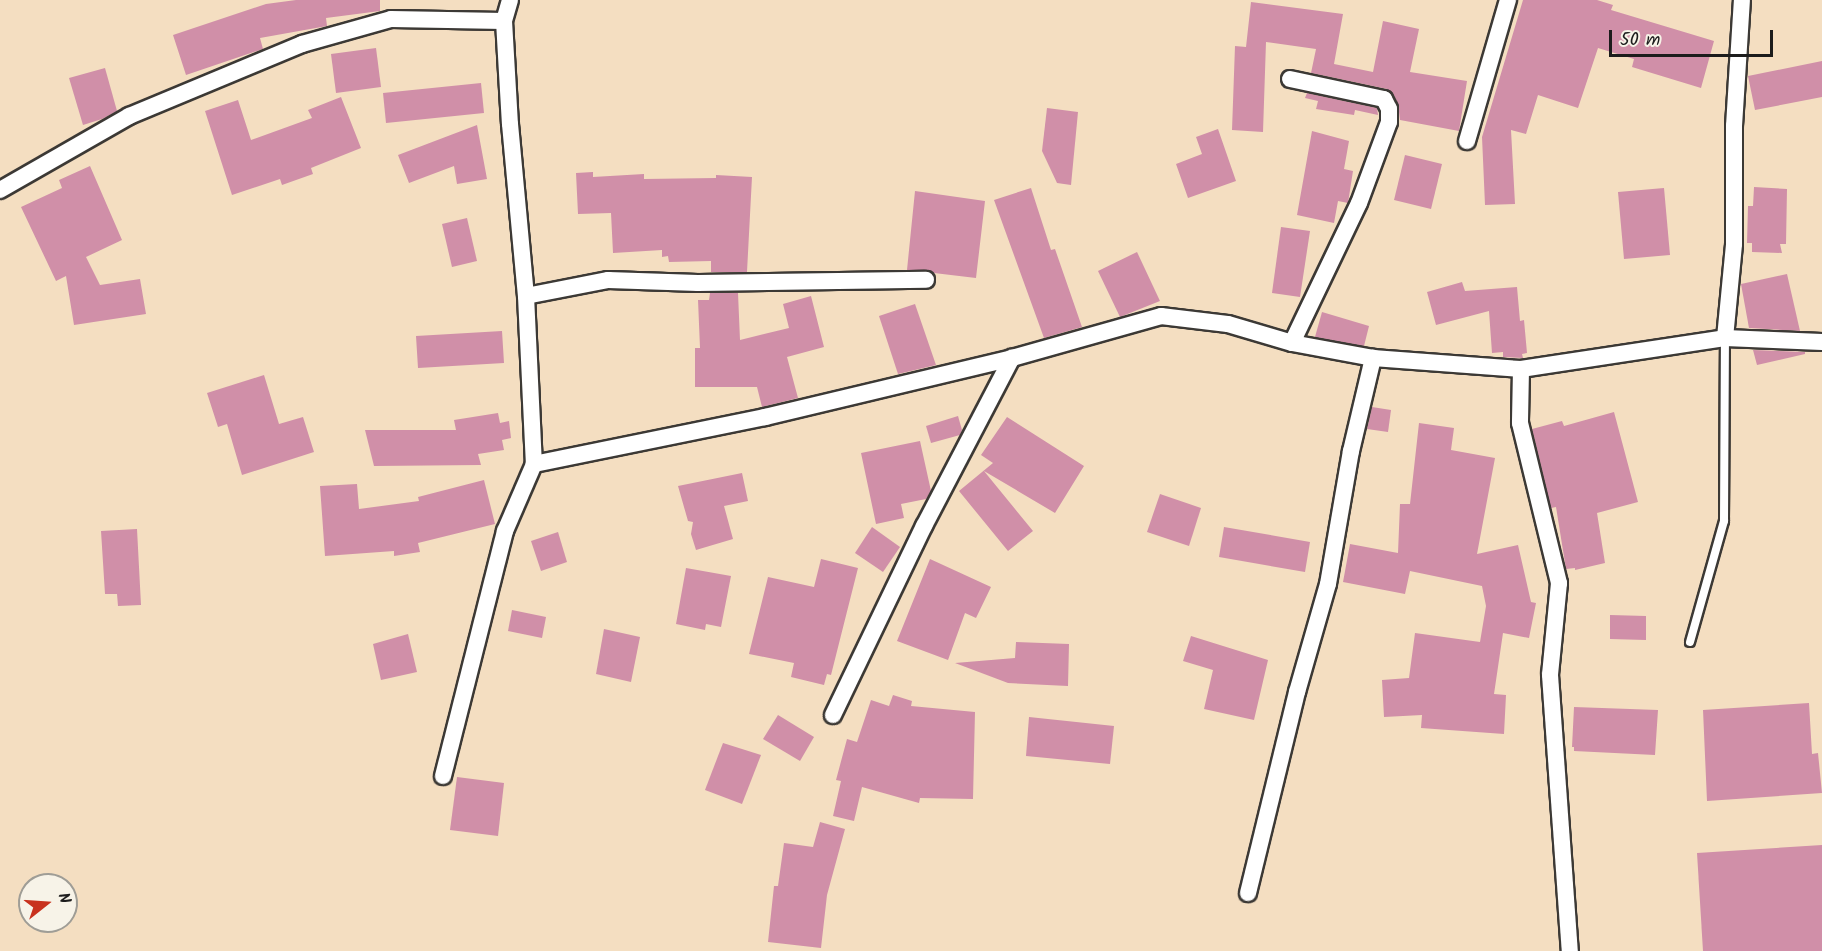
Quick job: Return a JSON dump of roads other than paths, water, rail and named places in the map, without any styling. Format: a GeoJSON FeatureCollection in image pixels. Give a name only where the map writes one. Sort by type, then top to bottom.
{"type":"FeatureCollection","features":[{"type":"Feature","properties":{"kind":"street"},"geometry":{"type":"LineString","coordinates":[[443,776],[505,531],[534,464],[526,296],[510,124],[504,21],[510,0]]}},
{"type":"Feature","properties":{"kind":"street"},"geometry":{"type":"LineString","coordinates":[[1467,141],[1508,0]]}},
{"type":"Feature","properties":{"kind":"street"},"geometry":{"type":"LineString","coordinates":[[1725,338],[1734,244],[1734,126],[1742,0]]}},
{"type":"Feature","properties":{"kind":"street"},"geometry":{"type":"LineString","coordinates":[[0,190],[129,116],[302,44],[391,19],[504,21]]}},
{"type":"Feature","properties":{"kind":"street"},"geometry":{"type":"LineString","coordinates":[[1290,79],[1384,99],[1389,109],[1389,122],[1359,202],[1292,343]]}},
{"type":"Feature","properties":{"kind":"street"},"geometry":{"type":"LineString","coordinates":[[526,296],[608,280],[698,283],[926,280]]}},
{"type":"Feature","properties":{"kind":"street"},"geometry":{"type":"LineString","coordinates":[[534,464],[765,417],[1012,358],[1161,316],[1228,324],[1292,343],[1373,358],[1521,369],[1725,338],[1822,342]]}},
{"type":"Feature","properties":{"kind":"street"},"geometry":{"type":"LineString","coordinates":[[833,715],[924,526],[1012,358]]}},
{"type":"Feature","properties":{"kind":"street"},"geometry":{"type":"LineString","coordinates":[[1248,893],[1297,692],[1328,584],[1351,451],[1373,358]]}},
{"type":"Feature","properties":{"kind":"street"},"geometry":{"type":"LineString","coordinates":[[1521,369],[1520,423],[1559,583],[1550,675],[1570,951]]}},
{"type":"Feature","properties":{"kind":"lane"},"geometry":{"type":"LineString","coordinates":[[1690,642],[1724,521],[1725,338]]}}]}
